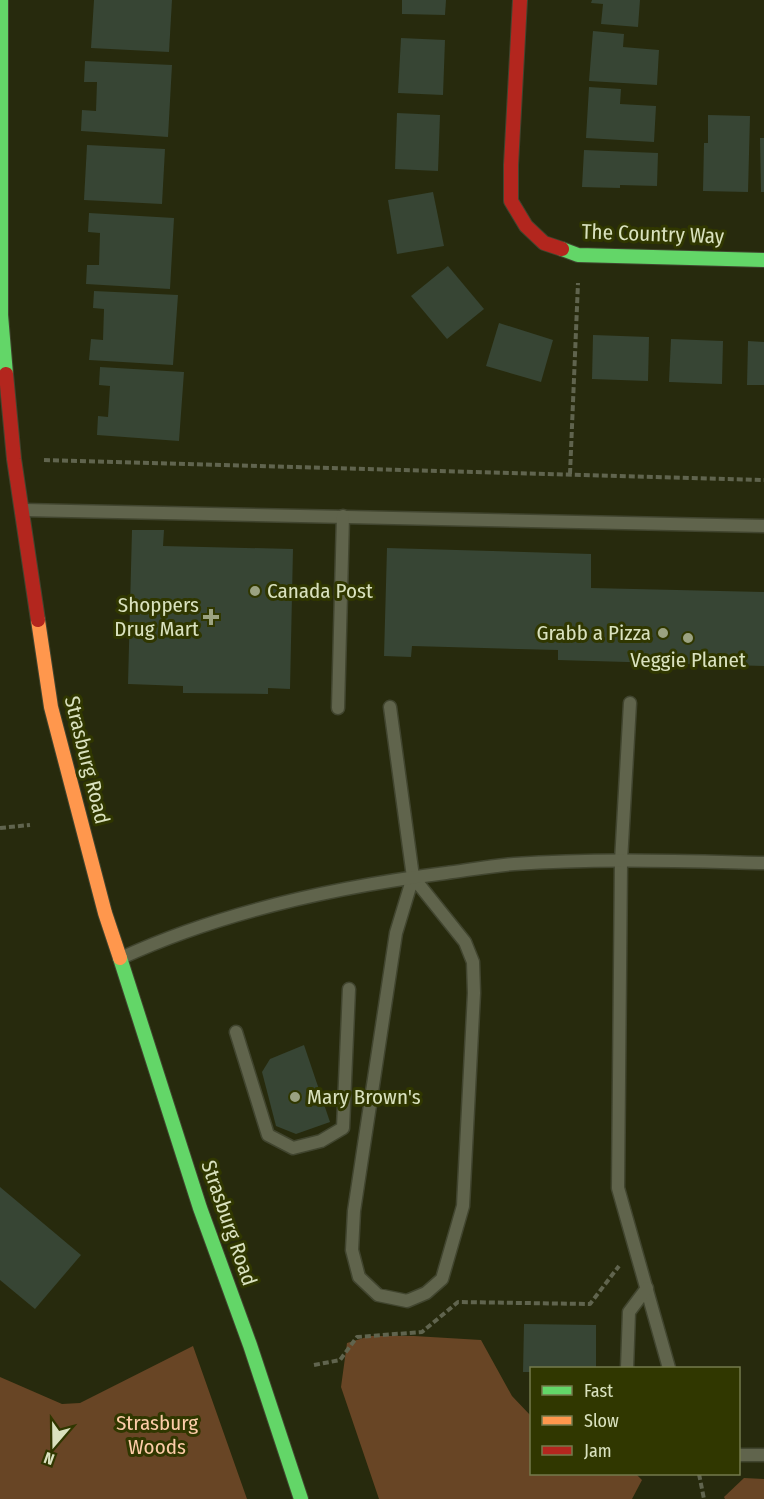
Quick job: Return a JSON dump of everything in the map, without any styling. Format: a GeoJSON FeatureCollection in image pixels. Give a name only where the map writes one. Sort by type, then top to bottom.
{"type":"FeatureCollection","features":[{"type":"Feature","properties":{"kind":"street","name":"Strasburg Road"},"geometry":{"type":"LineString","coordinates":[[1,0],[1,315],[20,510],[51,707],[105,913],[200,1208],[250,1345],[301,1499]]}},
{"type":"Feature","properties":{"kind":"street","name":"The Country Way"},"geometry":{"type":"LineString","coordinates":[[520,0],[511,201],[526,226],[544,243],[578,255],[764,260]]}},
{"type":"Feature","properties":{"kind":"lane"},"geometry":{"type":"LineString","coordinates":[[20,510],[764,526]]}},
{"type":"Feature","properties":{"kind":"lane"},"geometry":{"type":"LineString","coordinates":[[338,708],[343,516]]}},
{"type":"Feature","properties":{"kind":"lane"},"geometry":{"type":"LineString","coordinates":[[630,704],[621,861],[618,1188],[669,1367]]}},
{"type":"Feature","properties":{"kind":"lane"},"geometry":{"type":"LineString","coordinates":[[390,707],[413,877],[396,933],[354,1211],[352,1250],[359,1277],[378,1295],[407,1300],[426,1293],[442,1279],[463,1206],[474,993],[473,962],[465,942],[413,877]]}},
{"type":"Feature","properties":{"kind":"lane"},"geometry":{"type":"LineString","coordinates":[[120,959],[166,938],[258,909],[342,889],[413,877],[513,864],[621,861],[764,863]]}},
{"type":"Feature","properties":{"kind":"lane"},"geometry":{"type":"LineString","coordinates":[[236,1032],[268,1135],[293,1148],[321,1141],[343,1128],[349,989]]}},
{"type":"Feature","properties":{"kind":"lane"},"geometry":{"type":"LineString","coordinates":[[627,1367],[629,1312],[646,1288]]}},
{"type":"Feature","properties":{"kind":"lane"},"geometry":{"type":"LineString","coordinates":[[740,1455],[764,1455]]}},
{"type":"Feature","properties":{"kind":"path"},"geometry":{"type":"LineString","coordinates":[[570,474],[578,255]]}},
{"type":"Feature","properties":{"kind":"path"},"geometry":{"type":"LineString","coordinates":[[14,459],[764,480]]}},
{"type":"Feature","properties":{"kind":"path"},"geometry":{"type":"LineString","coordinates":[[0,828],[30,825]]}},
{"type":"Feature","properties":{"kind":"path"},"geometry":{"type":"LineString","coordinates":[[314,1365],[340,1360],[357,1337],[422,1332],[458,1302],[590,1304],[622,1263]]}},
{"type":"Feature","properties":{"kind":"path"},"geometry":{"type":"LineString","coordinates":[[699,1475],[704,1499]]}},
{"type":"Feature","properties":{"kind":"green space"},"geometry":{"type":"Polygon","coordinates":[[[370,1336],[481,1340],[512,1396],[530,1415],[530,1475],[637,1475],[642,1480],[632,1499],[379,1499],[341,1387],[347,1343],[370,1336]]]}},
{"type":"Feature","properties":{"kind":"green space","name":"Strasburg Woods"},"geometry":{"type":"Polygon","coordinates":[[[193,1346],[247,1499],[0,1499],[0,1377],[62,1404],[80,1403],[193,1346]]]}},
{"type":"Feature","properties":{"kind":"green space"},"geometry":{"type":"Polygon","coordinates":[[[744,1478],[764,1479],[764,1499],[725,1499],[724,1497],[744,1478]]]}},
{"type":"Feature","properties":{"kind":"building"},"geometry":{"type":"Polygon","coordinates":[[[94,0],[172,0],[169,52],[91,48],[94,0]]]}},
{"type":"Feature","properties":{"kind":"building"},"geometry":{"type":"Polygon","coordinates":[[[402,0],[446,0],[445,15],[402,14],[402,0]]]}},
{"type":"Feature","properties":{"kind":"building"},"geometry":{"type":"Polygon","coordinates":[[[592,0],[640,0],[638,27],[601,24],[603,4],[591,3],[592,0]]]}},
{"type":"Feature","properties":{"kind":"building"},"geometry":{"type":"Polygon","coordinates":[[[593,31],[624,34],[623,47],[659,50],[657,85],[589,81],[593,31]]]}},
{"type":"Feature","properties":{"kind":"building"},"geometry":{"type":"Polygon","coordinates":[[[401,38],[445,40],[443,95],[398,93],[401,38]]]}},
{"type":"Feature","properties":{"kind":"building"},"geometry":{"type":"Polygon","coordinates":[[[85,61],[172,65],[168,137],[81,131],[82,110],[96,111],[97,82],[84,82],[85,61]]]}},
{"type":"Feature","properties":{"kind":"building"},"geometry":{"type":"Polygon","coordinates":[[[589,87],[621,89],[620,104],[656,106],[654,142],[586,138],[589,87]]]}},
{"type":"Feature","properties":{"kind":"building"},"geometry":{"type":"Polygon","coordinates":[[[397,113],[440,115],[438,171],[395,169],[397,113]]]}},
{"type":"Feature","properties":{"kind":"building"},"geometry":{"type":"Polygon","coordinates":[[[708,115],[750,116],[748,192],[703,191],[704,143],[708,143],[708,115]]]}},
{"type":"Feature","properties":{"kind":"building"},"geometry":{"type":"Polygon","coordinates":[[[760,138],[764,138],[764,192],[761,192],[760,138]]]}},
{"type":"Feature","properties":{"kind":"building"},"geometry":{"type":"Polygon","coordinates":[[[87,145],[165,149],[162,204],[84,200],[87,145]]]}},
{"type":"Feature","properties":{"kind":"building"},"geometry":{"type":"Polygon","coordinates":[[[584,150],[658,153],[657,186],[582,187],[584,150]]]}},
{"type":"Feature","properties":{"kind":"building"},"geometry":{"type":"Polygon","coordinates":[[[433,192],[444,246],[397,254],[388,200],[433,192]]]}},
{"type":"Feature","properties":{"kind":"building"},"geometry":{"type":"Polygon","coordinates":[[[89,213],[174,218],[170,289],[86,284],[87,265],[99,265],[100,233],[88,232],[89,213]]]}},
{"type":"Feature","properties":{"kind":"building"},"geometry":{"type":"Polygon","coordinates":[[[448,266],[484,309],[447,339],[411,296],[448,266]]]}},
{"type":"Feature","properties":{"kind":"building"},"geometry":{"type":"Polygon","coordinates":[[[94,291],[178,295],[173,365],[89,360],[91,339],[103,340],[104,309],[93,308],[94,291]]]}},
{"type":"Feature","properties":{"kind":"building"},"geometry":{"type":"Polygon","coordinates":[[[499,323],[553,340],[541,382],[486,366],[499,323]]]}},
{"type":"Feature","properties":{"kind":"building"},"geometry":{"type":"Polygon","coordinates":[[[593,335],[649,337],[648,381],[592,379],[593,335]]]}},
{"type":"Feature","properties":{"kind":"building"},"geometry":{"type":"Polygon","coordinates":[[[671,339],[723,341],[722,384],[669,382],[671,339]]]}},
{"type":"Feature","properties":{"kind":"building"},"geometry":{"type":"Polygon","coordinates":[[[748,341],[764,342],[764,385],[747,385],[748,341]]]}},
{"type":"Feature","properties":{"kind":"building"},"geometry":{"type":"Polygon","coordinates":[[[100,367],[184,372],[179,441],[97,435],[98,416],[108,417],[110,386],[99,385],[100,367]]]}},
{"type":"Feature","properties":{"kind":"building","name":"Shoppers Drug Mart"},"geometry":{"type":"Polygon","coordinates":[[[132,530],[164,530],[163,546],[293,549],[290,689],[268,688],[268,694],[183,693],[183,686],[128,684],[132,530]]]}},
{"type":"Feature","properties":{"kind":"building"},"geometry":{"type":"Polygon","coordinates":[[[387,548],[591,554],[591,588],[764,592],[764,666],[558,660],[558,650],[412,646],[411,657],[384,656],[387,548]]]}},
{"type":"Feature","properties":{"kind":"building","name":"Mary Brown's"},"geometry":{"type":"Polygon","coordinates":[[[304,1045],[330,1122],[296,1134],[276,1126],[262,1072],[270,1059],[304,1045]]]}},
{"type":"Feature","properties":{"kind":"building"},"geometry":{"type":"Polygon","coordinates":[[[0,1187],[81,1255],[35,1309],[0,1280],[0,1187]]]}},
{"type":"Feature","properties":{"kind":"building"},"geometry":{"type":"Polygon","coordinates":[[[524,1324],[596,1325],[596,1367],[530,1367],[530,1372],[523,1372],[524,1324]]]}},
{"type":"Feature","properties":{"kind":"traffic: fast"},"geometry":{"type":"LineString","coordinates":[[1,0],[1,315],[6,374]]}},
{"type":"Feature","properties":{"kind":"traffic: fast"},"geometry":{"type":"LineString","coordinates":[[562,249],[578,255],[764,260]]}},
{"type":"Feature","properties":{"kind":"traffic: fast"},"geometry":{"type":"LineString","coordinates":[[120,958],[200,1208],[250,1345],[301,1499]]}},
{"type":"Feature","properties":{"kind":"traffic: slow"},"geometry":{"type":"LineString","coordinates":[[38,620],[51,707],[105,913],[120,958]]}},
{"type":"Feature","properties":{"kind":"traffic: jam"},"geometry":{"type":"LineString","coordinates":[[520,0],[511,201],[526,226],[544,243],[562,249]]}},
{"type":"Feature","properties":{"kind":"traffic: jam"},"geometry":{"type":"LineString","coordinates":[[6,374],[14,459],[38,620]]}},
{"type":"Feature","properties":{"kind":"place","name":"Canada Post"},"geometry":{"type":"Point","coordinates":[255,591]}},
{"type":"Feature","properties":{"kind":"place","name":"Shoppers Drug Mart"},"geometry":{"type":"Point","coordinates":[211,617]}},
{"type":"Feature","properties":{"kind":"place","name":"Grabb a Pizza"},"geometry":{"type":"Point","coordinates":[663,633]}},
{"type":"Feature","properties":{"kind":"place","name":"Veggie Planet"},"geometry":{"type":"Point","coordinates":[688,638]}},
{"type":"Feature","properties":{"kind":"place","name":"Mary Brown's"},"geometry":{"type":"Point","coordinates":[295,1097]}}]}
